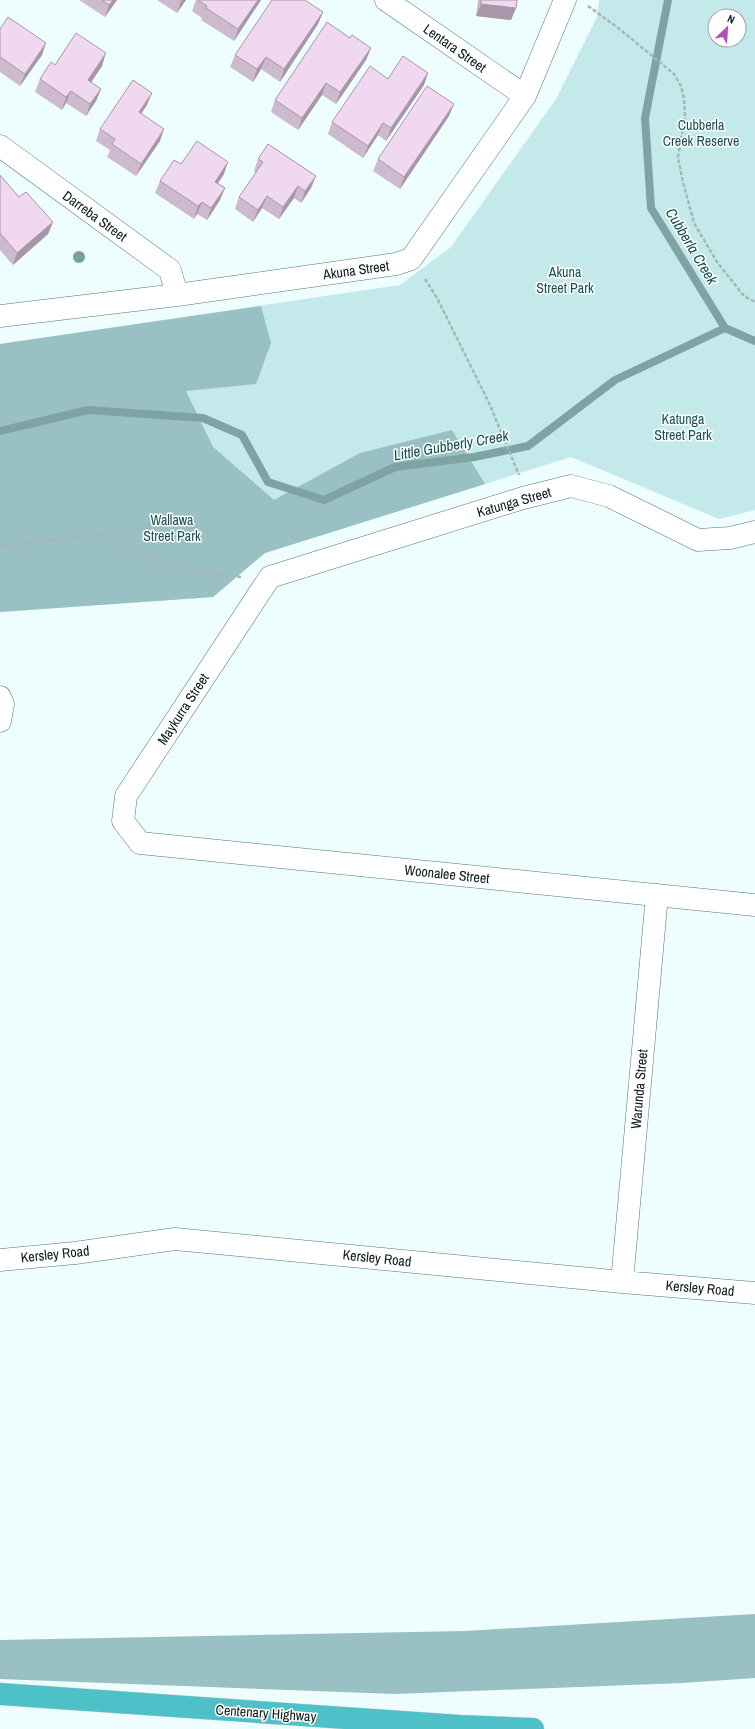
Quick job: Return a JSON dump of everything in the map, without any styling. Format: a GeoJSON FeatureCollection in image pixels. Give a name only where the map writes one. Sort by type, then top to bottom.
{"type":"FeatureCollection","features":[{"type":"Feature","properties":{"kind":"highway","name":"Centenary Highway"},"geometry":{"type":"LineString","coordinates":[[0,1694],[460,1726],[533,1729]]}},
{"type":"Feature","properties":{"kind":"street","name":"Lentara Street"},"geometry":{"type":"LineString","coordinates":[[386,0],[525,96]]}},
{"type":"Feature","properties":{"kind":"street"},"geometry":{"type":"LineString","coordinates":[[412,259],[525,96],[565,0]]}},
{"type":"Feature","properties":{"kind":"street","name":"Darreba Street"},"geometry":{"type":"LineString","coordinates":[[0,146],[170,270],[177,295]]}},
{"type":"Feature","properties":{"kind":"street","name":"Akuna Street"},"geometry":{"type":"LineString","coordinates":[[0,316],[177,295],[396,264],[412,259]]}},
{"type":"Feature","properties":{"kind":"street","name":"Katunga Street"},"geometry":{"type":"LineString","coordinates":[[270,577],[523,498],[570,486],[609,496],[698,540],[730,538],[755,532]]}},
{"type":"Feature","properties":{"kind":"street","name":"Maykurra Street"},"geometry":{"type":"LineString","coordinates":[[140,843],[123,821],[126,796],[270,577]]}},
{"type":"Feature","properties":{"kind":"street"},"geometry":{"type":"LineString","coordinates":[[0,696],[3,704],[0,721]]}},
{"type":"Feature","properties":{"kind":"street","name":"Woonalee Street"},"geometry":{"type":"LineString","coordinates":[[140,843],[755,905]]}},
{"type":"Feature","properties":{"kind":"street","name":"Warunda Street"},"geometry":{"type":"LineString","coordinates":[[622,1282],[657,895]]}},
{"type":"Feature","properties":{"kind":"street","name":"Kersley Road"},"geometry":{"type":"LineString","coordinates":[[0,1260],[75,1253],[175,1239],[622,1282],[755,1293]]}},
{"type":"Feature","properties":{"kind":"path"},"geometry":{"type":"LineString","coordinates":[[588,6],[617,27],[674,74],[681,86],[684,99],[685,116],[678,157],[694,223],[717,262],[744,296],[755,302]]}},
{"type":"Feature","properties":{"kind":"path"},"geometry":{"type":"LineString","coordinates":[[412,259],[437,298],[489,402],[520,479]]}},
{"type":"Feature","properties":{"kind":"path"},"geometry":{"type":"LineString","coordinates":[[0,546],[100,534],[179,570],[248,578],[270,577]]}},
{"type":"Feature","properties":{"kind":"green space"},"geometry":{"type":"Polygon","coordinates":[[[599,0],[755,0],[755,510],[719,519],[571,457],[265,553],[213,597],[0,612],[0,344],[400,285],[451,247],[556,99],[597,17],[599,0]]]}},
{"type":"Feature","properties":{"kind":"green space","name":"Wallawa Street Park"},"geometry":{"type":"Polygon","coordinates":[[[261,306],[271,343],[256,384],[186,391],[213,447],[274,500],[360,453],[452,430],[485,484],[265,553],[213,597],[0,612],[0,344],[261,306]]]}},
{"type":"Feature","properties":{"kind":"green space"},"geometry":{"type":"Polygon","coordinates":[[[755,1614],[755,1678],[682,1683],[395,1694],[0,1679],[0,1640],[465,1631],[755,1614]]]}},
{"type":"Feature","properties":{"kind":"building"},"geometry":{"type":"Polygon","coordinates":[[[102,0],[113,0],[109,5],[102,0]]]}},
{"type":"Feature","properties":{"kind":"building"},"geometry":{"type":"Polygon","coordinates":[[[198,0],[258,0],[238,29],[206,8],[207,6],[198,0]]]}},
{"type":"Feature","properties":{"kind":"building"},"geometry":{"type":"Polygon","coordinates":[[[272,0],[305,0],[323,12],[284,69],[266,57],[257,69],[235,55],[272,0]]]}},
{"type":"Feature","properties":{"kind":"building"},"geometry":{"type":"Polygon","coordinates":[[[481,0],[517,0],[516,8],[481,4],[481,0]]]}},
{"type":"Feature","properties":{"kind":"building"},"geometry":{"type":"Polygon","coordinates":[[[8,17],[46,43],[25,74],[0,57],[0,29],[8,17]]]}},
{"type":"Feature","properties":{"kind":"building"},"geometry":{"type":"Polygon","coordinates":[[[327,22],[350,38],[352,35],[371,48],[340,92],[326,83],[302,118],[275,100],[327,22]]]}},
{"type":"Feature","properties":{"kind":"building"},"geometry":{"type":"Polygon","coordinates":[[[76,33],[106,53],[88,80],[101,89],[90,104],[71,91],[66,97],[40,79],[51,62],[55,65],[76,33]]]}},
{"type":"Feature","properties":{"kind":"building"},"geometry":{"type":"Polygon","coordinates":[[[403,56],[428,73],[391,128],[383,123],[368,146],[332,122],[370,66],[388,79],[403,56]]]}},
{"type":"Feature","properties":{"kind":"building"},"geometry":{"type":"Polygon","coordinates":[[[133,80],[152,93],[139,112],[164,129],[141,164],[112,144],[115,139],[100,129],[133,80]]]}},
{"type":"Feature","properties":{"kind":"building"},"geometry":{"type":"Polygon","coordinates":[[[427,86],[454,104],[404,177],[378,159],[427,86]]]}},
{"type":"Feature","properties":{"kind":"building"},"geometry":{"type":"Polygon","coordinates":[[[197,141],[228,162],[215,182],[225,188],[211,208],[202,202],[198,206],[160,181],[174,160],[181,164],[197,141]]]}},
{"type":"Feature","properties":{"kind":"building"},"geometry":{"type":"Polygon","coordinates":[[[268,144],[316,176],[305,191],[298,186],[283,207],[267,196],[258,210],[239,197],[263,162],[258,159],[268,144]]]}},
{"type":"Feature","properties":{"kind":"building"},"geometry":{"type":"Polygon","coordinates":[[[0,175],[19,197],[26,192],[53,222],[17,253],[0,233],[0,175]]]}},
{"type":"Feature","properties":{"kind":"waterway","name":"Cubberla Creek"},"geometry":{"type":"LineString","coordinates":[[668,0],[645,118],[651,208],[725,328],[755,341]]}},
{"type":"Feature","properties":{"kind":"waterway","name":"Little Gubberly Creek"},"geometry":{"type":"LineString","coordinates":[[0,431],[88,410],[203,418],[242,435],[268,482],[324,500],[395,467],[474,457],[528,446],[615,380],[725,328]]}},
{"type":"Feature","properties":{"kind":"park label","name":"Cubberla Creek Reserve"},"geometry":{"type":"Point","coordinates":[701,134]}},
{"type":"Feature","properties":{"kind":"park label","name":"Akuna Street Park"},"geometry":{"type":"Point","coordinates":[565,280]}},
{"type":"Feature","properties":{"kind":"park label","name":"Katunga Street Park"},"geometry":{"type":"Point","coordinates":[683,428]}}]}
